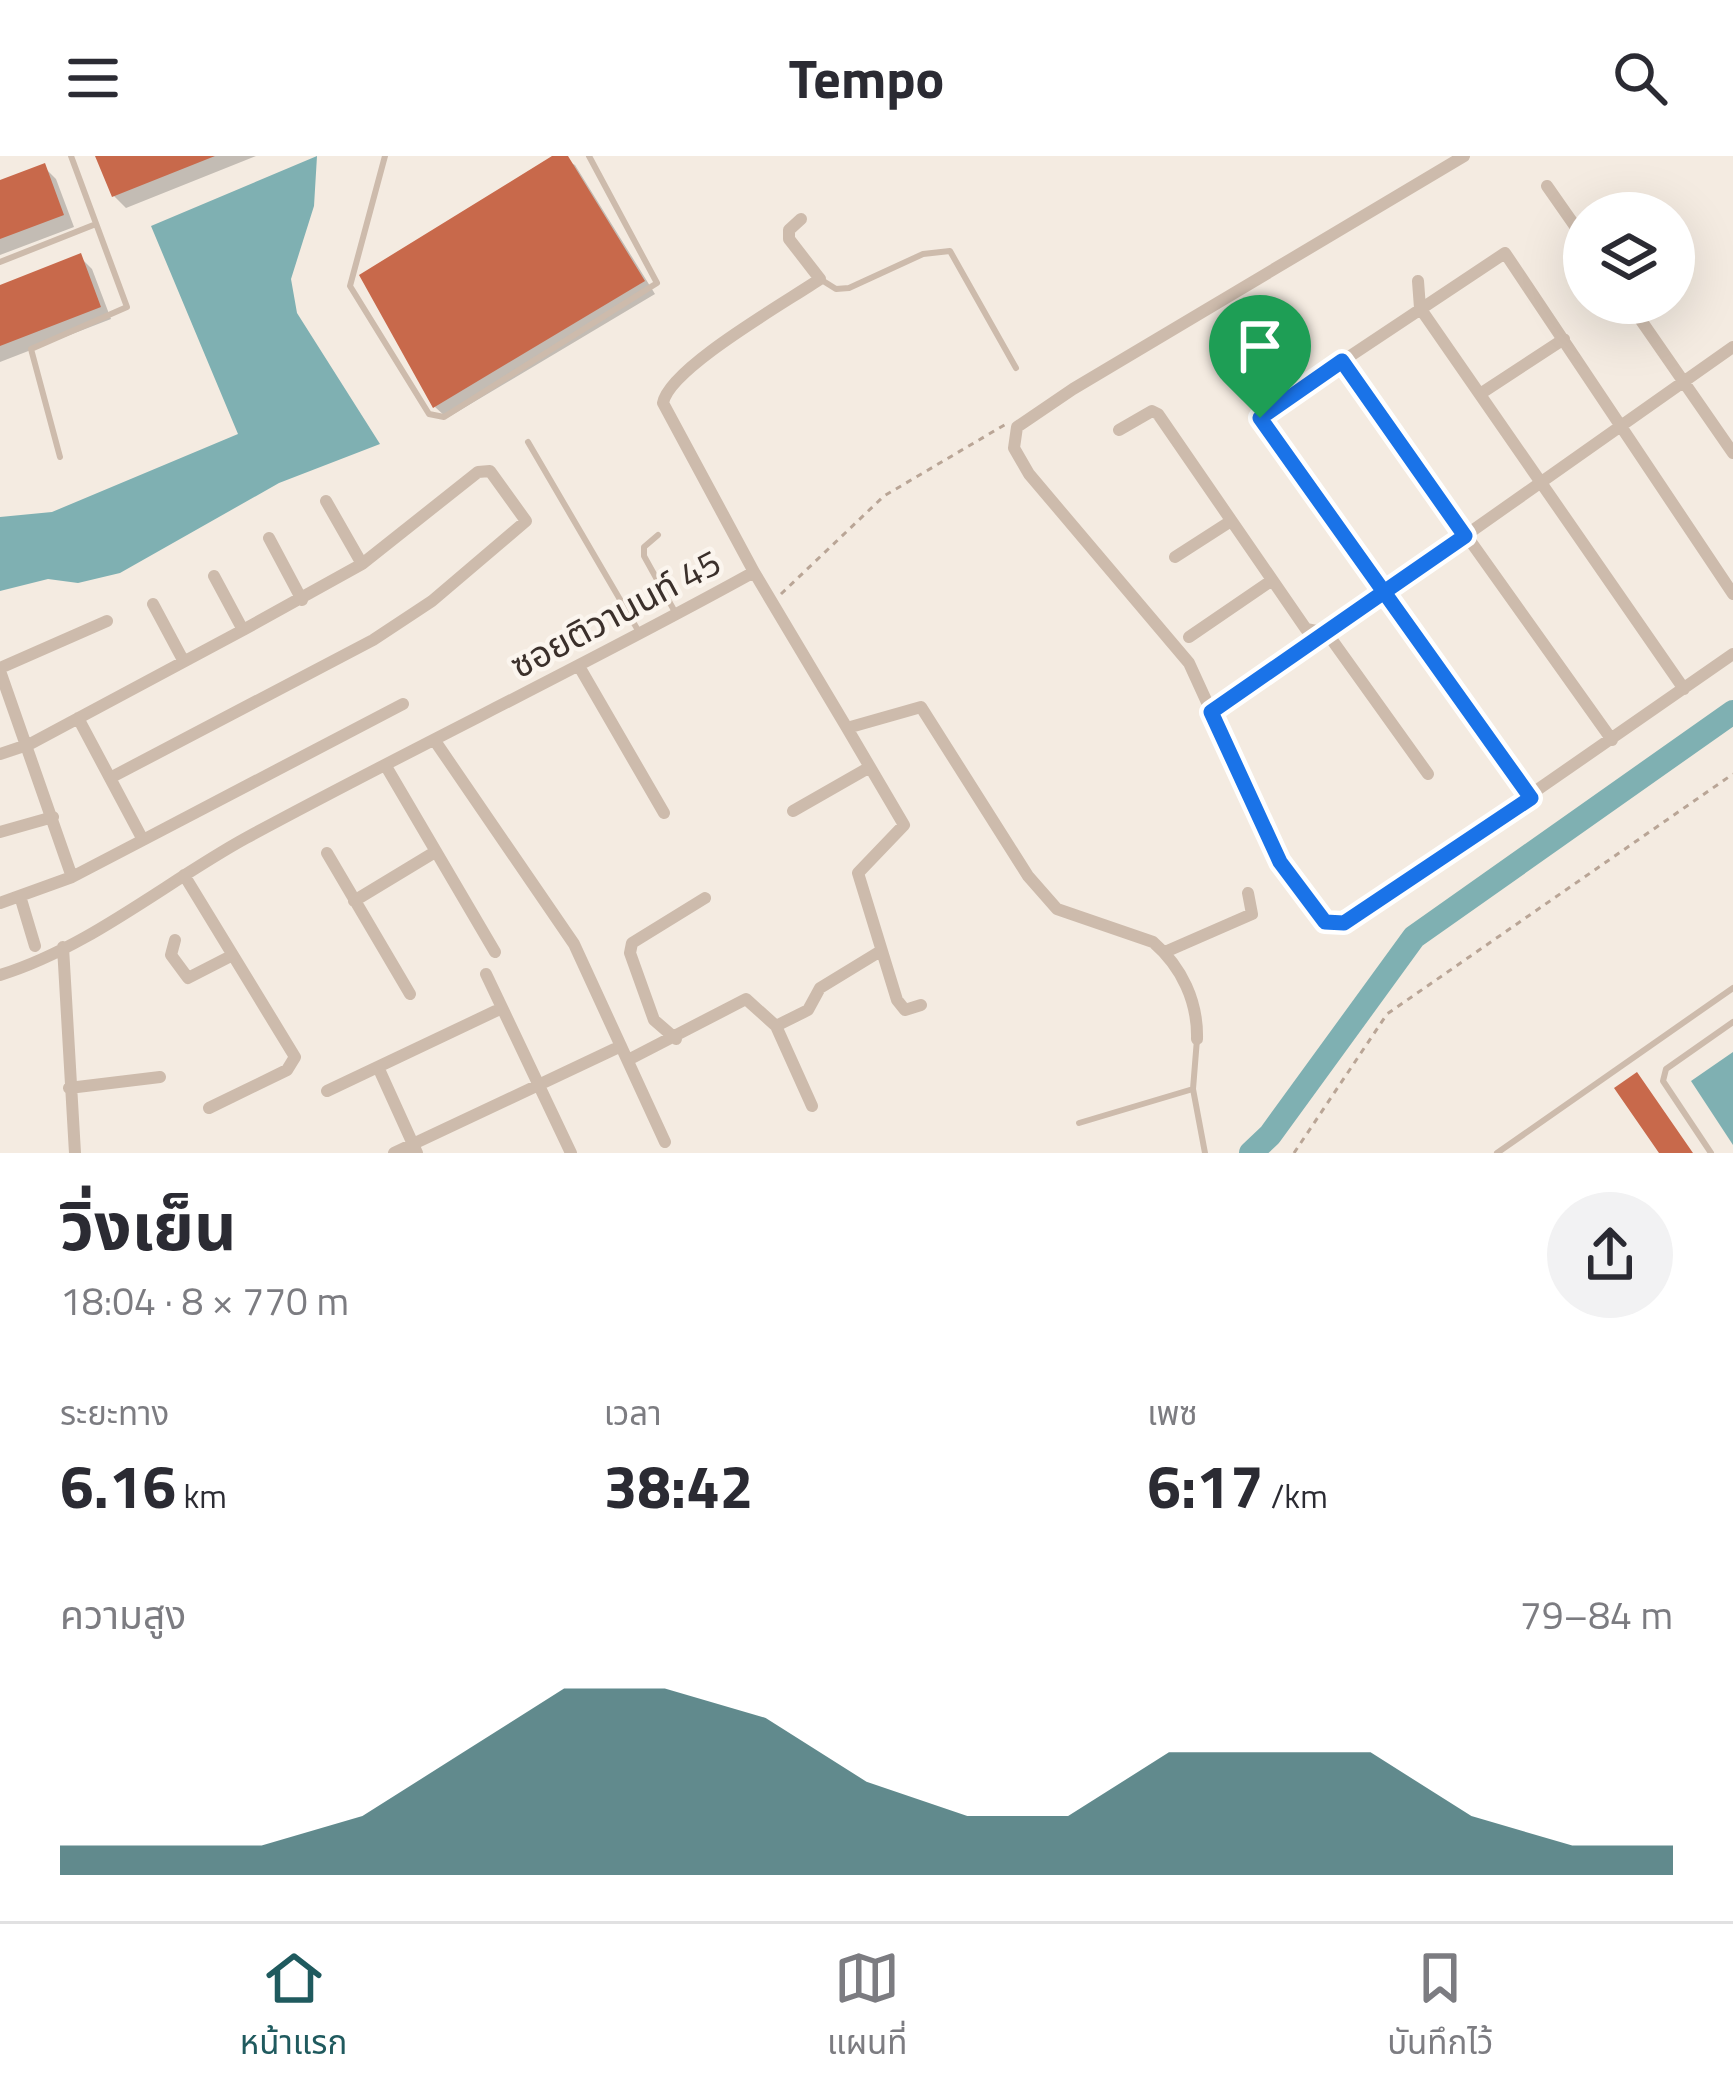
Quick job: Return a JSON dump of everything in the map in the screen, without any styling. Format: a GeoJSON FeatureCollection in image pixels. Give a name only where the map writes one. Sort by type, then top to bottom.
{"type":"FeatureCollection","features":[{"type":"Feature","properties":{"kind":"street"},"geometry":{"type":"LineString","coordinates":[[1464,156],[1073,388],[1017,428],[1014,448],[1029,474],[1189,663],[1280,862],[1325,922],[1344,923],[1733,654]]}},
{"type":"Feature","properties":{"kind":"street"},"geometry":{"type":"LineString","coordinates":[[1547,186],[1563,209]]}},
{"type":"Feature","properties":{"kind":"street"},"geometry":{"type":"LineString","coordinates":[[754,572],[665,412],[665,391],[820,278],[789,238],[789,230],[800,219]]}},
{"type":"Feature","properties":{"kind":"street"},"geometry":{"type":"LineString","coordinates":[[1531,798],[1260,418],[1505,253],[1733,594]]}},
{"type":"Feature","properties":{"kind":"street"},"geometry":{"type":"LineString","coordinates":[[1418,281],[1420,308],[1684,689]]}},
{"type":"Feature","properties":{"kind":"street"},"geometry":{"type":"LineString","coordinates":[[1644,324],[1733,452]]}},
{"type":"Feature","properties":{"kind":"street"},"geometry":{"type":"LineString","coordinates":[[1480,394],[1564,339]]}},
{"type":"Feature","properties":{"kind":"street"},"geometry":{"type":"LineString","coordinates":[[1211,712],[1733,347]]}},
{"type":"Feature","properties":{"kind":"street"},"geometry":{"type":"LineString","coordinates":[[1342,361],[1612,740]]}},
{"type":"Feature","properties":{"kind":"street"},"geometry":{"type":"LineString","coordinates":[[1119,430],[1156,411],[1306,629],[1324,632],[1428,774]]}},
{"type":"Feature","properties":{"kind":"street"},"geometry":{"type":"LineString","coordinates":[[0,754],[29,744],[302,600],[362,564],[486,469],[526,520],[432,602],[373,640],[110,778]]}},
{"type":"Feature","properties":{"kind":"street"},"geometry":{"type":"LineString","coordinates":[[326,501],[362,564]]}},
{"type":"Feature","properties":{"kind":"street"},"geometry":{"type":"LineString","coordinates":[[1175,557],[1231,521]]}},
{"type":"Feature","properties":{"kind":"street"},"geometry":{"type":"LineString","coordinates":[[269,538],[302,600]]}},
{"type":"Feature","properties":{"kind":"street","name":"ซอยติวานนท์ 45"},"geometry":{"type":"LineString","coordinates":[[0,975],[63,947],[184,875],[754,572],[904,825],[858,873],[879,952]]}},
{"type":"Feature","properties":{"kind":"street"},"geometry":{"type":"LineString","coordinates":[[214,576],[243,630]]}},
{"type":"Feature","properties":{"kind":"street"},"geometry":{"type":"LineString","coordinates":[[1190,637],[1271,581]]}},
{"type":"Feature","properties":{"kind":"street"},"geometry":{"type":"LineString","coordinates":[[153,604],[183,660]]}},
{"type":"Feature","properties":{"kind":"street"},"geometry":{"type":"LineString","coordinates":[[72,877],[0,670],[106,621]]}},
{"type":"Feature","properties":{"kind":"street"},"geometry":{"type":"LineString","coordinates":[[580,668],[664,813]]}},
{"type":"Feature","properties":{"kind":"street"},"geometry":{"type":"LineString","coordinates":[[0,904],[72,877],[403,704]]}},
{"type":"Feature","properties":{"kind":"street"},"geometry":{"type":"LineString","coordinates":[[847,728],[921,706],[1028,876],[1057,909],[1153,942],[1165,952],[1198,1010],[1197,1039]]}},
{"type":"Feature","properties":{"kind":"street"},"geometry":{"type":"LineString","coordinates":[[78,718],[143,840]]}},
{"type":"Feature","properties":{"kind":"street"},"geometry":{"type":"LineString","coordinates":[[435,741],[574,944],[665,1142]]}},
{"type":"Feature","properties":{"kind":"street"},"geometry":{"type":"LineString","coordinates":[[793,811],[870,767]]}},
{"type":"Feature","properties":{"kind":"street"},"geometry":{"type":"LineString","coordinates":[[387,768],[495,952]]}},
{"type":"Feature","properties":{"kind":"street"},"geometry":{"type":"LineString","coordinates":[[0,832],[53,817]]}},
{"type":"Feature","properties":{"kind":"street"},"geometry":{"type":"LineString","coordinates":[[355,901],[435,852]]}},
{"type":"Feature","properties":{"kind":"street"},"geometry":{"type":"LineString","coordinates":[[327,854],[410,994]]}},
{"type":"Feature","properties":{"kind":"street"},"geometry":{"type":"LineString","coordinates":[[184,875],[229,957],[295,1057],[286,1070],[209,1108]]}},
{"type":"Feature","properties":{"kind":"street"},"geometry":{"type":"LineString","coordinates":[[1165,952],[1252,914],[1248,893]]}},
{"type":"Feature","properties":{"kind":"street"},"geometry":{"type":"LineString","coordinates":[[20,896],[35,946]]}},
{"type":"Feature","properties":{"kind":"street"},"geometry":{"type":"LineString","coordinates":[[676,1039],[654,1020],[630,953],[632,943],[705,898]]}},
{"type":"Feature","properties":{"kind":"street"},"geometry":{"type":"LineString","coordinates":[[175,940],[171,955],[188,978],[229,957]]}},
{"type":"Feature","properties":{"kind":"street"},"geometry":{"type":"LineString","coordinates":[[63,947],[75,1153]]}},
{"type":"Feature","properties":{"kind":"street"},"geometry":{"type":"LineString","coordinates":[[776,1027],[808,1010],[820,988],[879,952],[897,1000],[905,1010],[921,1005]]}},
{"type":"Feature","properties":{"kind":"street"},"geometry":{"type":"LineString","coordinates":[[486,974],[572,1153]]}},
{"type":"Feature","properties":{"kind":"street"},"geometry":{"type":"LineString","coordinates":[[394,1153],[414,1149],[539,1085],[676,1039],[746,999],[776,1027],[812,1106]]}},
{"type":"Feature","properties":{"kind":"street"},"geometry":{"type":"LineString","coordinates":[[327,1090],[502,1008]]}},
{"type":"Feature","properties":{"kind":"street"},"geometry":{"type":"LineString","coordinates":[[378,1067],[414,1149]]}},
{"type":"Feature","properties":{"kind":"street"},"geometry":{"type":"LineString","coordinates":[[69,1088],[160,1077]]}},
{"type":"Feature","properties":{"kind":"lane"},"geometry":{"type":"LineString","coordinates":[[60,457],[31,350],[126,309],[71,156]]}},
{"type":"Feature","properties":{"kind":"lane"},"geometry":{"type":"LineString","coordinates":[[385,156],[350,286],[420,400],[437,417],[654,289],[657,276],[589,156]]}},
{"type":"Feature","properties":{"kind":"lane"},"geometry":{"type":"LineString","coordinates":[[0,262],[96,224]]}},
{"type":"Feature","properties":{"kind":"lane"},"geometry":{"type":"LineString","coordinates":[[820,278],[836,289],[849,288],[923,254],[950,251],[1016,368]]}},
{"type":"Feature","properties":{"kind":"lane"},"geometry":{"type":"LineString","coordinates":[[528,442],[640,634]]}},
{"type":"Feature","properties":{"kind":"lane"},"geometry":{"type":"LineString","coordinates":[[658,535],[644,547],[644,556],[676,615]]}},
{"type":"Feature","properties":{"kind":"lane"},"geometry":{"type":"LineString","coordinates":[[1497,1153],[1733,988]]}},
{"type":"Feature","properties":{"kind":"lane"},"geometry":{"type":"LineString","coordinates":[[1711,1153],[1663,1081],[1666,1069],[1733,1022]]}},
{"type":"Feature","properties":{"kind":"lane"},"geometry":{"type":"LineString","coordinates":[[1197,1039],[1193,1089],[1205,1153]]}},
{"type":"Feature","properties":{"kind":"lane"},"geometry":{"type":"LineString","coordinates":[[1078,1123],[1193,1089]]}},
{"type":"Feature","properties":{"kind":"path"},"geometry":{"type":"LineString","coordinates":[[770,601],[788,590],[884,496],[1011,421]]}},
{"type":"Feature","properties":{"kind":"path"},"geometry":{"type":"LineString","coordinates":[[1294,1153],[1387,1014],[1733,774]]}},
{"type":"Feature","properties":{"kind":"water"},"geometry":{"type":"Polygon","coordinates":[[[317,156],[314,206],[291,279],[297,313],[380,444],[279,483],[120,573],[78,583],[48,579],[0,591],[0,517],[52,512],[238,434],[151,226],[317,156]]]}},
{"type":"Feature","properties":{"kind":"water"},"geometry":{"type":"Polygon","coordinates":[[[1733,1052],[1733,1145],[1691,1081],[1733,1052]]]}},
{"type":"Feature","properties":{"kind":"building"},"geometry":{"type":"Polygon","coordinates":[[[95,156],[215,156],[112,197],[95,156]]]}},
{"type":"Feature","properties":{"kind":"building"},"geometry":{"type":"Polygon","coordinates":[[[552,156],[568,156],[645,281],[433,408],[359,275],[552,156]]]}},
{"type":"Feature","properties":{"kind":"building"},"geometry":{"type":"Polygon","coordinates":[[[45,163],[64,215],[0,239],[0,180],[45,163]]]}},
{"type":"Feature","properties":{"kind":"building"},"geometry":{"type":"Polygon","coordinates":[[[81,253],[101,307],[0,346],[0,285],[81,253]]]}},
{"type":"Feature","properties":{"kind":"building"},"geometry":{"type":"Polygon","coordinates":[[[1637,1072],[1693,1153],[1659,1153],[1614,1088],[1637,1072]]]}},
{"type":"Feature","properties":{"kind":"waterway"},"geometry":{"type":"LineString","coordinates":[[1251,1153],[1270,1135],[1414,937],[1733,712]]}},
{"type":"Feature","properties":{"kind":"route"},"geometry":{"type":"LineString","coordinates":[[1260,418],[1342,361],[1465,536],[1384,592],[1531,798],[1344,923],[1325,922],[1280,862],[1211,712],[1384,592],[1260,418]]}}]}
